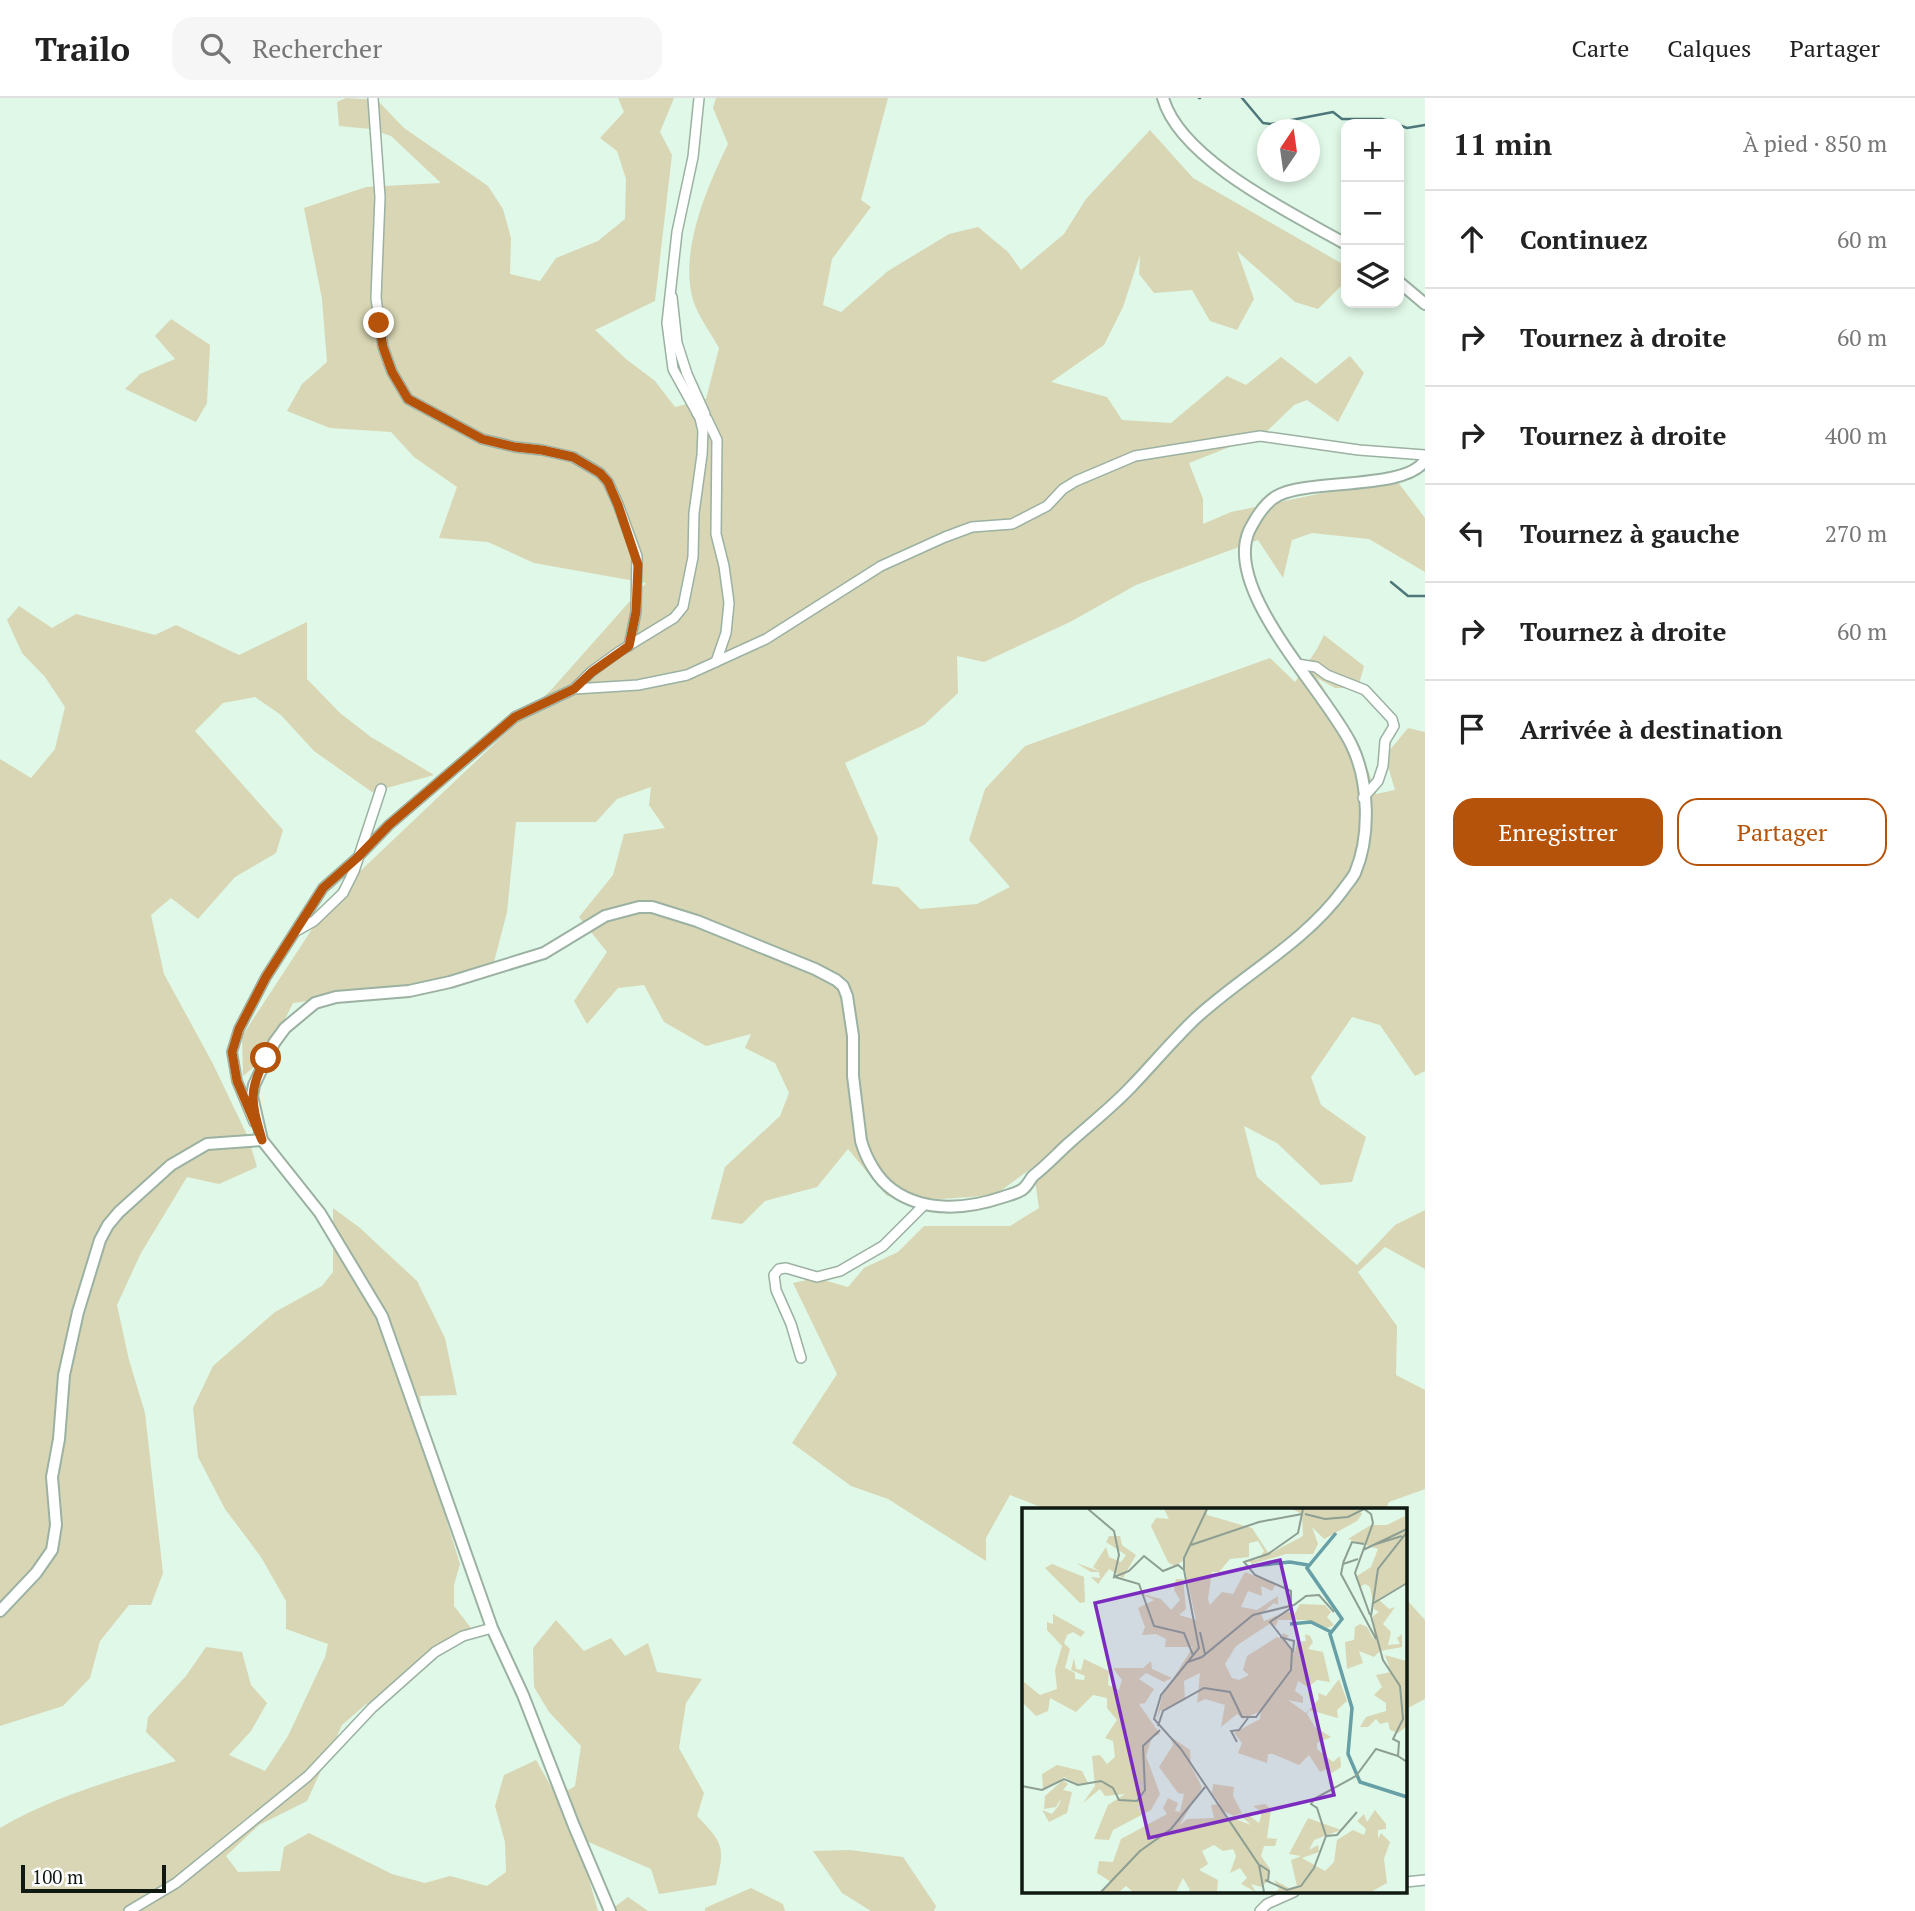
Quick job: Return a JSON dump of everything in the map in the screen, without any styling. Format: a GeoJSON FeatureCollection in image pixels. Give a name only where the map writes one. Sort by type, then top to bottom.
{"type":"FeatureCollection","features":[{"type":"Feature","properties":{"kind":"street"},"geometry":{"type":"LineString","coordinates":[[373,98],[380,197],[376,298],[383,347],[392,372],[408,399],[482,439],[573,457],[600,473],[608,482],[637,556],[636,612],[629,646]]}},
{"type":"Feature","properties":{"kind":"street"},"geometry":{"type":"LineString","coordinates":[[610,1911],[523,1695],[492,1629],[382,1316],[320,1213],[262,1140],[237,1081],[232,1052],[239,1029],[266,977],[323,888],[389,825],[515,717],[574,689],[592,672],[629,646],[663,627],[683,607],[693,556],[694,513],[703,431],[697,412],[673,369],[668,350],[667,323],[678,224],[693,157],[699,98]]}},
{"type":"Feature","properties":{"kind":"street"},"geometry":{"type":"LineString","coordinates":[[1163,98],[1176,123],[1216,166],[1248,188],[1341,241]]}},
{"type":"Feature","properties":{"kind":"street"},"geometry":{"type":"LineString","coordinates":[[1404,286],[1425,304]]}},
{"type":"Feature","properties":{"kind":"street"},"geometry":{"type":"LineString","coordinates":[[671,288],[677,343],[687,374],[718,440],[716,534],[728,594],[726,633],[716,662]]}},
{"type":"Feature","properties":{"kind":"street"},"geometry":{"type":"LineString","coordinates":[[697,412],[707,419]]}},
{"type":"Feature","properties":{"kind":"street"},"geometry":{"type":"LineString","coordinates":[[262,1140],[252,1096],[257,1074],[285,1028],[315,1003],[336,997],[409,991],[450,982],[544,953],[605,916],[639,907],[652,907],[697,921],[825,974],[844,986],[853,1036],[858,1121],[864,1151],[881,1180],[893,1191],[925,1204],[962,1207],[982,1204],[1022,1190],[1033,1176],[1130,1088],[1197,1018],[1320,919],[1354,875],[1363,843],[1363,798],[1358,761],[1351,743],[1283,645],[1256,596],[1244,553],[1254,522],[1279,495],[1296,490],[1397,477],[1421,467],[1425,458],[1260,436],[1135,456],[1076,481],[1063,489],[1047,506],[1012,524],[972,527],[881,566],[766,639],[687,675],[638,685],[574,689]]}},
{"type":"Feature","properties":{"kind":"street"},"geometry":{"type":"LineString","coordinates":[[1297,664],[1316,667],[1327,675],[1365,690],[1392,719],[1394,726],[1385,741],[1383,766],[1378,781],[1363,798]]}},
{"type":"Feature","properties":{"kind":"street"},"geometry":{"type":"LineString","coordinates":[[296,930],[314,921],[343,893],[354,871],[381,789]]}},
{"type":"Feature","properties":{"kind":"street"},"geometry":{"type":"LineString","coordinates":[[0,1611],[28,1583],[52,1550],[56,1525],[52,1477],[59,1439],[64,1375],[78,1312],[104,1232],[119,1212],[171,1164],[207,1144],[262,1140]]}},
{"type":"Feature","properties":{"kind":"street"},"geometry":{"type":"LineString","coordinates":[[801,1358],[791,1324],[776,1290],[774,1280],[779,1269],[786,1268],[817,1277],[840,1271],[883,1246],[925,1204]]}},
{"type":"Feature","properties":{"kind":"street"},"geometry":{"type":"LineString","coordinates":[[129,1911],[176,1883],[308,1776],[372,1708],[435,1652],[463,1636],[492,1629]]}},
{"type":"Feature","properties":{"kind":"street"},"geometry":{"type":"LineString","coordinates":[[1260,1911],[1290,1894]]}},
{"type":"Feature","properties":{"kind":"shaded area"},"geometry":{"type":"Polygon","coordinates":[[[346,98],[377,100],[404,128],[488,186],[503,209],[511,238],[510,274],[540,281],[556,258],[598,241],[625,219],[626,179],[617,151],[600,138],[624,112],[618,98],[674,98],[660,132],[672,155],[655,301],[595,330],[655,381],[675,407],[706,399],[719,348],[695,306],[690,281],[692,241],[697,220],[728,144],[713,108],[716,98],[888,98],[861,200],[871,207],[832,259],[823,305],[841,312],[888,271],[949,234],[978,227],[1008,252],[1021,270],[1064,234],[1086,199],[1150,130],[1193,178],[1341,263],[1341,286],[1318,309],[1295,302],[1237,251],[1254,299],[1237,330],[1210,321],[1192,290],[1154,293],[1139,274],[1140,255],[1123,307],[1104,345],[1051,382],[1107,397],[1122,420],[1171,423],[1227,376],[1246,385],[1281,357],[1316,384],[1350,356],[1364,373],[1338,422],[1307,400],[1294,405],[1265,433],[1189,463],[1203,499],[1203,524],[1231,512],[1397,481],[1425,518],[1425,572],[1369,539],[1312,533],[1292,540],[1283,578],[1258,540],[1136,585],[1070,622],[984,662],[957,656],[958,693],[924,725],[845,763],[878,838],[872,884],[898,887],[920,909],[977,904],[1010,887],[969,840],[985,789],[1025,746],[1270,658],[1295,682],[1324,635],[1364,666],[1358,688],[1335,688],[1317,678],[1360,746],[1376,794],[1395,790],[1385,756],[1408,728],[1425,732],[1425,1071],[1415,1076],[1380,1025],[1352,1017],[1311,1077],[1321,1105],[1366,1137],[1352,1182],[1321,1185],[1277,1143],[1244,1126],[1257,1177],[1357,1265],[1395,1225],[1425,1210],[1425,1269],[1385,1247],[1358,1272],[1397,1326],[1396,1375],[1425,1390],[1425,1489],[1389,1502],[1386,1508],[1043,1508],[1010,1495],[986,1538],[986,1561],[888,1499],[851,1486],[792,1443],[837,1374],[793,1283],[816,1278],[848,1287],[864,1268],[898,1252],[924,1226],[1010,1226],[1039,1208],[1033,1167],[995,1195],[942,1199],[887,1196],[848,1149],[817,1187],[765,1201],[742,1224],[711,1219],[725,1167],[780,1116],[789,1093],[775,1063],[745,1048],[751,1034],[706,1046],[664,1022],[644,985],[618,988],[587,1024],[574,1001],[607,952],[579,917],[613,875],[624,834],[665,828],[649,805],[651,787],[617,799],[596,822],[516,822],[507,912],[494,962],[402,989],[293,1003],[267,1056],[243,1076],[242,1036],[333,897],[552,689],[646,583],[534,563],[488,542],[439,538],[457,487],[414,457],[391,432],[330,428],[287,411],[302,384],[327,362],[322,299],[304,208],[366,187],[441,183],[391,136],[371,129],[339,126],[337,102],[346,98]]]}},
{"type":"Feature","properties":{"kind":"shaded area"},"geometry":{"type":"Polygon","coordinates":[[[171,319],[210,345],[207,403],[196,422],[125,389],[140,374],[175,359],[155,336],[171,319]]]}},
{"type":"Feature","properties":{"kind":"shaded area"},"geometry":{"type":"Polygon","coordinates":[[[19,606],[52,628],[76,614],[155,635],[176,625],[239,655],[307,622],[307,679],[340,713],[371,737],[434,775],[372,792],[314,751],[281,715],[255,697],[223,703],[195,731],[283,830],[276,853],[235,877],[198,919],[171,898],[151,915],[164,974],[212,1062],[248,1137],[257,1167],[219,1184],[187,1177],[141,1253],[117,1305],[129,1360],[145,1413],[163,1573],[151,1605],[129,1605],[100,1641],[90,1678],[63,1706],[0,1726],[0,759],[31,778],[55,749],[65,707],[45,677],[22,653],[7,620],[19,606]]]}},
{"type":"Feature","properties":{"kind":"shaded area"},"geometry":{"type":"Polygon","coordinates":[[[333,1208],[360,1228],[417,1281],[445,1338],[457,1395],[420,1396],[426,1454],[460,1564],[454,1585],[454,1606],[471,1628],[425,1656],[399,1683],[365,1705],[342,1725],[307,1801],[259,1825],[226,1856],[238,1872],[280,1871],[284,1847],[309,1833],[392,1874],[425,1883],[450,1876],[487,1886],[506,1872],[505,1842],[495,1806],[504,1775],[536,1760],[557,1797],[575,1786],[581,1746],[549,1712],[534,1687],[533,1648],[556,1620],[584,1651],[611,1638],[625,1656],[648,1643],[657,1672],[702,1679],[686,1703],[679,1748],[704,1793],[697,1816],[713,1833],[720,1847],[721,1862],[716,1885],[659,1894],[651,1869],[577,1837],[598,1911],[0,1911],[0,1828],[64,1797],[176,1761],[146,1732],[148,1717],[186,1676],[206,1647],[242,1652],[251,1685],[267,1703],[251,1731],[229,1755],[265,1771],[288,1736],[325,1657],[328,1644],[286,1629],[286,1601],[261,1557],[225,1509],[198,1457],[193,1408],[213,1366],[275,1312],[322,1286],[333,1272],[333,1208]]]}},
{"type":"Feature","properties":{"kind":"shaded area"},"geometry":{"type":"Polygon","coordinates":[[[1408,1601],[1425,1620],[1425,1699],[1408,1708],[1408,1601]]]}},
{"type":"Feature","properties":{"kind":"shaded area"},"geometry":{"type":"Polygon","coordinates":[[[850,1850],[903,1857],[936,1906],[934,1911],[871,1911],[842,1893],[813,1851],[850,1850]]]}},
{"type":"Feature","properties":{"kind":"shaded area"},"geometry":{"type":"Polygon","coordinates":[[[751,1888],[783,1904],[785,1911],[705,1911],[705,1908],[751,1888]]]}},
{"type":"Feature","properties":{"kind":"shaded area"},"geometry":{"type":"Polygon","coordinates":[[[628,1897],[648,1911],[609,1911],[628,1897]]]}},
{"type":"Feature","properties":{"kind":"waterway"},"geometry":{"type":"LineString","coordinates":[[1242,98],[1263,123],[1271,124],[1333,112],[1342,119]]}},
{"type":"Feature","properties":{"kind":"waterway"},"geometry":{"type":"LineString","coordinates":[[1404,127],[1425,125]]}},
{"type":"Feature","properties":{"kind":"waterway"},"geometry":{"type":"LineString","coordinates":[[1391,582],[1408,596],[1425,596]]}},
{"type":"Feature","properties":{"kind":"route"},"geometry":{"type":"LineString","coordinates":[[266,1058],[257,1074],[252,1096],[262,1140],[237,1081],[232,1052],[239,1029],[266,977],[323,888],[389,825],[515,717],[574,689],[592,672],[629,646],[636,612],[637,556],[608,482],[600,473],[573,457],[482,439],[408,399],[392,372],[383,347],[379,323]]}}]}
